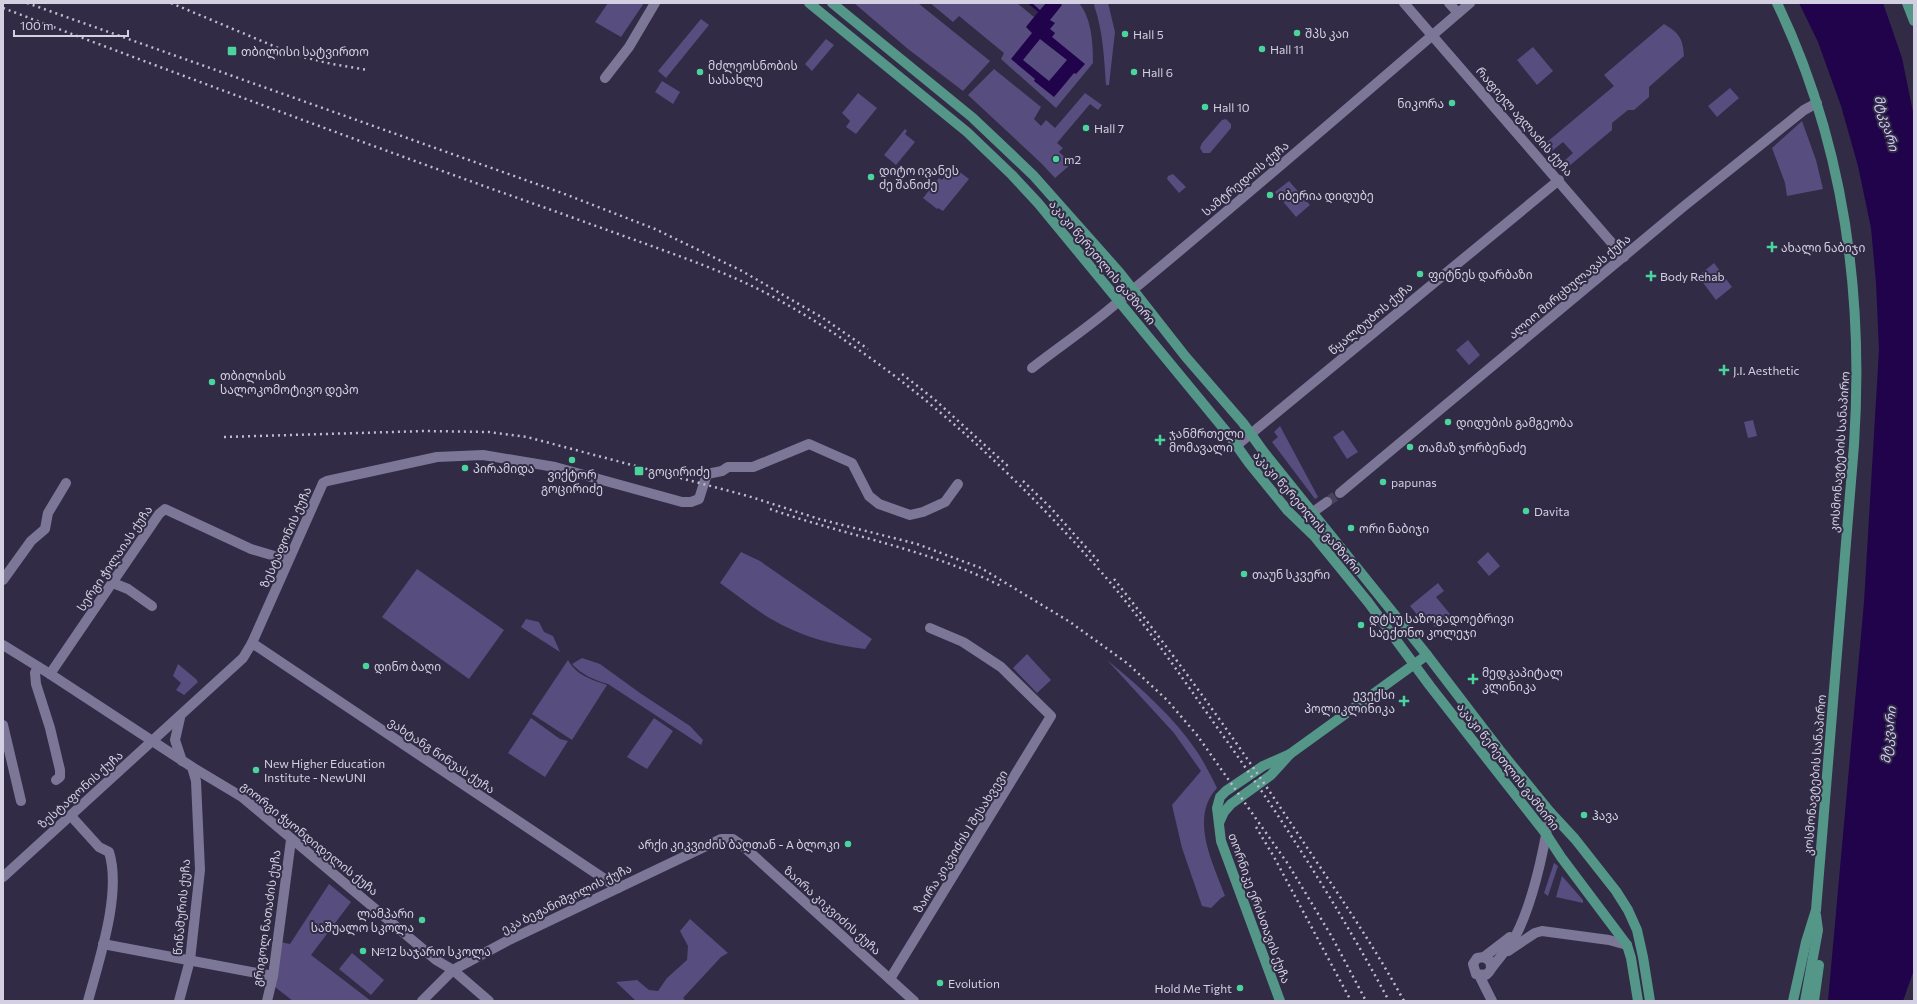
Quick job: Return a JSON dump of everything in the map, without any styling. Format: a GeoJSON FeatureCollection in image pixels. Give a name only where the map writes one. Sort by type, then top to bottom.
{"type":"FeatureCollection","features":[{"type":"Feature","properties":{"kind":"main road","name":"აკაკი წერეთლის გამზირი"},"geometry":{"type":"LineString","coordinates":[[809,3],[988,151],[1038,203],[1288,511],[1315,537],[1368,602],[1414,664],[1546,834],[1561,857],[1627,945],[1631,958],[1638,1001]]}},
{"type":"Feature","properties":{"kind":"main road","name":"აკაკი წერეთლის გამზირი"},"geometry":{"type":"LineString","coordinates":[[832,3],[936,87],[989,133],[1056,200],[1133,290],[1181,351],[1251,434],[1502,753],[1550,812],[1576,839],[1628,910],[1635,926],[1642,952],[1650,1001]]}},
{"type":"Feature","properties":{"kind":"main road","name":"კოსმონავტების სანაპირო"},"geometry":{"type":"LineString","coordinates":[[1777,3],[1801,57],[1817,103],[1835,171],[1851,261],[1855,308],[1857,376],[1854,445],[1816,913],[1818,930],[1805,1001]]}},
{"type":"Feature","properties":{"kind":"main road"},"geometry":{"type":"LineString","coordinates":[[1907,3],[1914,21]]}},
{"type":"Feature","properties":{"kind":"main road","name":"თორნიკე ერისთავის ქუჩა"},"geometry":{"type":"LineString","coordinates":[[1280,1001],[1221,841],[1217,808],[1220,797],[1226,791],[1263,766],[1290,754],[1426,655]]}},
{"type":"Feature","properties":{"kind":"main road","name":"კოსმონავტების სანაპირო"},"geometry":{"type":"LineString","coordinates":[[1793,1001],[1806,942],[1816,913]]}},
{"type":"Feature","properties":{"kind":"main road"},"geometry":{"type":"LineString","coordinates":[[1814,1001],[1820,956],[1818,930]]}},
{"type":"Feature","properties":{"kind":"street"},"geometry":{"type":"LineString","coordinates":[[605,78],[629,47],[655,3]]}},
{"type":"Feature","properties":{"kind":"street","name":"რაფიელ აგლაძის ქუჩა"},"geometry":{"type":"LineString","coordinates":[[1404,3],[1559,180],[1624,257]]}},
{"type":"Feature","properties":{"kind":"street"},"geometry":{"type":"LineString","coordinates":[[1449,3],[1458,13]]}},
{"type":"Feature","properties":{"kind":"street","name":"სამტრედიის ქუჩა"},"geometry":{"type":"LineString","coordinates":[[1032,368],[1133,290],[1470,3]]}},
{"type":"Feature","properties":{"kind":"street","name":"ალიო მირცხულავას ქუჩა"},"geometry":{"type":"LineString","coordinates":[[1340,493],[1624,257],[1804,110],[1817,103]]}},
{"type":"Feature","properties":{"kind":"street","name":"წყალტუბოს ქუჩა"},"geometry":{"type":"LineString","coordinates":[[1236,446],[1559,180]]}},
{"type":"Feature","properties":{"kind":"street","name":"ზესტაფონის ქუჩა"},"geometry":{"type":"LineString","coordinates":[[3,878],[243,658],[252,643],[323,483],[332,479],[437,457],[483,455],[554,467],[682,502],[691,502],[699,499],[707,474],[722,471],[728,467],[753,467],[809,444],[852,463],[869,496],[880,504],[910,515],[923,512],[945,502],[958,484]]}},
{"type":"Feature","properties":{"kind":"street"},"geometry":{"type":"LineString","coordinates":[[3,580],[31,541],[45,529],[48,513],[66,483]]}},
{"type":"Feature","properties":{"kind":"street"},"geometry":{"type":"LineString","coordinates":[[1313,512],[1327,502]]}},
{"type":"Feature","properties":{"kind":"street","name":"სერგი ჭილაიას ქუჩა"},"geometry":{"type":"LineString","coordinates":[[50,674],[159,514],[165,509],[251,549],[288,560]]}},
{"type":"Feature","properties":{"kind":"street"},"geometry":{"type":"LineString","coordinates":[[113,583],[128,589],[152,606]]}},
{"type":"Feature","properties":{"kind":"street","name":"ზაირა კიკვიძის I შესახვევი"},"geometry":{"type":"LineString","coordinates":[[890,979],[1051,716],[1001,668],[963,642],[930,628]]}},
{"type":"Feature","properties":{"kind":"street","name":"ვახტანგ ნინუას ქუჩა"},"geometry":{"type":"LineString","coordinates":[[252,643],[618,888]]}},
{"type":"Feature","properties":{"kind":"street","name":"გიორგი ჭყონდიდელის ქუჩა"},"geometry":{"type":"LineString","coordinates":[[3,645],[50,674],[152,742],[242,797],[291,840],[379,910],[436,960],[453,970],[489,1001]]}},
{"type":"Feature","properties":{"kind":"street"},"geometry":{"type":"LineString","coordinates":[[38,667],[35,673],[36,684],[50,728],[60,770],[60,776],[56,780]]}},
{"type":"Feature","properties":{"kind":"street"},"geometry":{"type":"LineString","coordinates":[[180,716],[175,740],[182,761]]}},
{"type":"Feature","properties":{"kind":"street"},"geometry":{"type":"LineString","coordinates":[[3,725],[21,801]]}},
{"type":"Feature","properties":{"kind":"street","name":"წიწამურის ქუჩა"},"geometry":{"type":"LineString","coordinates":[[179,1001],[190,960],[200,870],[196,781],[192,767]]}},
{"type":"Feature","properties":{"kind":"street"},"geometry":{"type":"LineString","coordinates":[[1479,975],[1486,974],[1490,970],[1503,954],[1519,927],[1546,834],[1550,812]]}},
{"type":"Feature","properties":{"kind":"street"},"geometry":{"type":"LineString","coordinates":[[71,816],[99,847],[109,852],[112,862],[112,894],[103,944],[88,1001]]}},
{"type":"Feature","properties":{"kind":"street","name":"ეკა ბეჟანიშვილის ქუჩა"},"geometry":{"type":"LineString","coordinates":[[422,1001],[453,970],[507,941],[721,839],[733,839]]}},
{"type":"Feature","properties":{"kind":"street","name":"ზაირა კიკვიძის ქუჩა"},"geometry":{"type":"LineString","coordinates":[[733,839],[765,866],[914,1001]]}},
{"type":"Feature","properties":{"kind":"street","name":"გრიგოლ ნათაძის ქუჩა"},"geometry":{"type":"LineString","coordinates":[[268,1001],[273,976],[291,840]]}},
{"type":"Feature","properties":{"kind":"street"},"geometry":{"type":"LineString","coordinates":[[1491,998],[1479,975],[1474,972],[1472,964],[1477,958],[1484,957],[1508,939],[1519,927]]}},
{"type":"Feature","properties":{"kind":"street"},"geometry":{"type":"LineString","coordinates":[[1503,954],[1534,933],[1542,931],[1609,940],[1627,945]]}},
{"type":"Feature","properties":{"kind":"street"},"geometry":{"type":"LineString","coordinates":[[103,944],[273,976]]}},
{"type":"Feature","properties":{"kind":"street"},"geometry":{"type":"LineString","coordinates":[[1484,957],[1490,961],[1491,998]]}},
{"type":"Feature","properties":{"kind":"shaded area"},"geometry":{"type":"Polygon","coordinates":[[[608,3],[644,3],[621,37],[595,22],[608,3]]]}},
{"type":"Feature","properties":{"kind":"shaded area"},"geometry":{"type":"Polygon","coordinates":[[[854,3],[918,3],[990,61],[963,91],[908,49],[854,3]]]}},
{"type":"Feature","properties":{"kind":"shaded area"},"geometry":{"type":"Polygon","coordinates":[[[930,3],[1017,3],[1034,17],[1038,12],[1027,3],[1079,3],[1087,16],[1091,32],[1093,63],[1056,108],[1001,59],[1004,53],[959,16],[953,22],[930,3]]]}},
{"type":"Feature","properties":{"kind":"shaded area"},"geometry":{"type":"Polygon","coordinates":[[[1095,3],[1108,3],[1115,32],[1109,85],[1106,85],[1103,44],[1094,5],[1095,3]]]}},
{"type":"Feature","properties":{"kind":"shaded area"},"geometry":{"type":"Polygon","coordinates":[[[701,19],[709,25],[666,78],[658,71],[701,19]]]}},
{"type":"Feature","properties":{"kind":"shaded area"},"geometry":{"type":"Polygon","coordinates":[[[1664,24],[1677,33],[1683,45],[1684,56],[1649,87],[1649,97],[1634,110],[1628,110],[1612,123],[1612,130],[1568,167],[1563,162],[1573,153],[1563,142],[1547,155],[1541,147],[1614,86],[1604,75],[1664,24]]]}},
{"type":"Feature","properties":{"kind":"shaded area"},"geometry":{"type":"Polygon","coordinates":[[[826,39],[834,45],[812,71],[805,64],[826,39]]]}},
{"type":"Feature","properties":{"kind":"shaded area"},"geometry":{"type":"Polygon","coordinates":[[[1533,47],[1553,71],[1537,85],[1517,60],[1533,47]]]}},
{"type":"Feature","properties":{"kind":"shaded area"},"geometry":{"type":"Polygon","coordinates":[[[994,69],[1041,107],[1034,119],[1041,126],[1046,120],[1055,128],[1085,93],[1102,105],[1098,110],[1090,104],[1057,143],[1063,148],[1059,152],[1068,160],[1067,162],[1070,165],[1055,178],[968,95],[994,69]]]}},
{"type":"Feature","properties":{"kind":"shaded area"},"geometry":{"type":"Polygon","coordinates":[[[662,81],[680,92],[673,104],[655,92],[662,81]]]}},
{"type":"Feature","properties":{"kind":"shaded area"},"geometry":{"type":"Polygon","coordinates":[[[1730,88],[1739,98],[1717,117],[1708,106],[1730,88]]]}},
{"type":"Feature","properties":{"kind":"shaded area"},"geometry":{"type":"Polygon","coordinates":[[[858,93],[877,108],[856,134],[846,127],[850,121],[842,113],[858,93]]]}},
{"type":"Feature","properties":{"kind":"shaded area"},"geometry":{"type":"Polygon","coordinates":[[[1226,119],[1231,124],[1231,128],[1210,153],[1203,153],[1200,148],[1202,143],[1222,120],[1226,119]]]}},
{"type":"Feature","properties":{"kind":"shaded area"},"geometry":{"type":"Polygon","coordinates":[[[1802,121],[1816,160],[1823,189],[1787,196],[1785,183],[1772,148],[1802,121]]]}},
{"type":"Feature","properties":{"kind":"shaded area"},"geometry":{"type":"Polygon","coordinates":[[[905,129],[907,131],[905,134],[915,142],[896,165],[884,155],[905,129]]]}},
{"type":"Feature","properties":{"kind":"shaded area"},"geometry":{"type":"Polygon","coordinates":[[[953,167],[969,179],[943,211],[938,208],[937,209],[923,198],[939,178],[942,180],[953,167]]]}},
{"type":"Feature","properties":{"kind":"shaded area"},"geometry":{"type":"Polygon","coordinates":[[[1173,174],[1186,187],[1179,193],[1167,179],[1168,176],[1173,174]]]}},
{"type":"Feature","properties":{"kind":"shaded area"},"geometry":{"type":"Polygon","coordinates":[[[1289,181],[1310,205],[1296,217],[1275,192],[1289,181]]]}},
{"type":"Feature","properties":{"kind":"shaded area"},"geometry":{"type":"Polygon","coordinates":[[[1714,263],[1732,287],[1716,300],[1698,276],[1714,263]]]}},
{"type":"Feature","properties":{"kind":"shaded area"},"geometry":{"type":"Polygon","coordinates":[[[1468,340],[1480,355],[1469,365],[1456,350],[1468,340]]]}},
{"type":"Feature","properties":{"kind":"shaded area"},"geometry":{"type":"Polygon","coordinates":[[[1753,420],[1757,436],[1748,438],[1744,422],[1753,420]]]}},
{"type":"Feature","properties":{"kind":"shaded area"},"geometry":{"type":"Polygon","coordinates":[[[1280,426],[1318,497],[1315,499],[1272,442],[1278,437],[1274,432],[1280,426]]]}},
{"type":"Feature","properties":{"kind":"shaded area"},"geometry":{"type":"Polygon","coordinates":[[[1343,430],[1358,452],[1347,459],[1333,437],[1343,430]]]}},
{"type":"Feature","properties":{"kind":"shaded area"},"geometry":{"type":"Polygon","coordinates":[[[741,552],[760,561],[872,639],[865,649],[816,639],[782,625],[764,615],[720,583],[741,552]]]}},
{"type":"Feature","properties":{"kind":"shaded area"},"geometry":{"type":"Polygon","coordinates":[[[1488,552],[1500,566],[1489,576],[1477,562],[1488,552]]]}},
{"type":"Feature","properties":{"kind":"shaded area"},"geometry":{"type":"Polygon","coordinates":[[[417,569],[504,630],[469,679],[382,617],[417,569]]]}},
{"type":"Feature","properties":{"kind":"shaded area"},"geometry":{"type":"Polygon","coordinates":[[[1438,583],[1444,591],[1436,597],[1450,614],[1435,627],[1424,613],[1419,617],[1410,606],[1438,583]]]}},
{"type":"Feature","properties":{"kind":"shaded area"},"geometry":{"type":"Polygon","coordinates":[[[526,619],[539,622],[544,632],[553,636],[560,652],[521,627],[526,619]]]}},
{"type":"Feature","properties":{"kind":"shaded area"},"geometry":{"type":"Polygon","coordinates":[[[1027,654],[1051,680],[1037,693],[1013,668],[1027,654]]]}},
{"type":"Feature","properties":{"kind":"shaded area"},"geometry":{"type":"Polygon","coordinates":[[[582,658],[600,664],[690,726],[703,740],[701,745],[608,684],[584,674],[572,664],[582,658]]]}},
{"type":"Feature","properties":{"kind":"shaded area"},"geometry":{"type":"Polygon","coordinates":[[[568,660],[575,670],[590,679],[607,685],[572,740],[532,714],[568,660]]]}},
{"type":"Feature","properties":{"kind":"shaded area"},"geometry":{"type":"Polygon","coordinates":[[[1107,660],[1144,692],[1178,727],[1198,753],[1217,788],[1209,800],[1205,813],[1204,827],[1210,855],[1225,896],[1211,908],[1202,906],[1182,848],[1172,805],[1201,771],[1174,733],[1107,660]]]}},
{"type":"Feature","properties":{"kind":"shaded area"},"geometry":{"type":"Polygon","coordinates":[[[178,664],[198,682],[184,695],[176,690],[181,683],[173,676],[178,664]]]}},
{"type":"Feature","properties":{"kind":"shaded area"},"geometry":{"type":"Polygon","coordinates":[[[531,718],[560,739],[568,741],[545,777],[508,753],[531,718]]]}},
{"type":"Feature","properties":{"kind":"shaded area"},"geometry":{"type":"Polygon","coordinates":[[[654,718],[673,731],[647,769],[627,757],[654,718]]]}},
{"type":"Feature","properties":{"kind":"shaded area"},"geometry":{"type":"Polygon","coordinates":[[[1554,863],[1558,866],[1548,896],[1544,893],[1554,863]]]}},
{"type":"Feature","properties":{"kind":"shaded area"},"geometry":{"type":"Polygon","coordinates":[[[1562,876],[1583,900],[1583,903],[1556,897],[1562,876]]]}},
{"type":"Feature","properties":{"kind":"shaded area"},"geometry":{"type":"Polygon","coordinates":[[[329,884],[351,902],[311,955],[371,1001],[293,1001],[275,987],[280,942],[290,944],[329,884]]]}},
{"type":"Feature","properties":{"kind":"shaded area"},"geometry":{"type":"Polygon","coordinates":[[[690,919],[728,953],[721,957],[683,998],[686,1001],[636,1001],[616,982],[637,980],[649,990],[658,991],[667,978],[687,960],[688,946],[680,931],[690,919]]]}},
{"type":"Feature","properties":{"kind":"shaded area"},"geometry":{"type":"Polygon","coordinates":[[[352,953],[384,980],[371,995],[339,969],[352,953]]]}},
{"type":"Feature","properties":{"kind":"water"},"geometry":{"type":"Polygon","coordinates":[[[1027,3],[1032,3],[1040,10],[1046,3],[1060,3],[1062,5],[1050,20],[1055,23],[1050,29],[1055,33],[1052,37],[1085,64],[1076,74],[1074,73],[1054,97],[1034,81],[1035,79],[1011,59],[1032,33],[1026,27],[1038,12],[1027,3]],[[1040,39],[1023,60],[1049,81],[1067,60],[1040,39]]]}},
{"type":"Feature","properties":{"kind":"water","name":"მტკვარი"},"geometry":{"type":"Polygon","coordinates":[[[1799,3],[1883,3],[1902,58],[1914,117],[1914,970],[1903,1001],[1828,1001],[1864,602],[1879,350],[1876,283],[1871,228],[1858,166],[1841,106],[1818,42],[1799,3]]]}},
{"type":"Feature","properties":{"kind":"tunnel"},"geometry":{"type":"LineString","coordinates":[[1327,502],[1340,493]]}},
{"type":"Feature","properties":{"kind":"railway"},"geometry":{"type":"LineString","coordinates":[[27,3],[562,193],[655,229],[742,271],[823,318],[868,349]]}},
{"type":"Feature","properties":{"kind":"railway"},"geometry":{"type":"LineString","coordinates":[[171,3],[295,55],[332,64],[368,70]]}},
{"type":"Feature","properties":{"kind":"railway"},"geometry":{"type":"LineString","coordinates":[[3,8],[310,123],[713,269],[777,299],[823,326],[867,356],[952,422],[991,458],[1030,495],[1117,591],[1174,666],[1284,824],[1349,929],[1389,1001]]}},
{"type":"Feature","properties":{"kind":"railway"},"geometry":{"type":"LineString","coordinates":[[902,374],[934,399],[1009,467]]}},
{"type":"Feature","properties":{"kind":"railway"},"geometry":{"type":"LineString","coordinates":[[224,437],[426,431],[489,432],[527,437],[748,496],[819,519],[917,544],[981,568],[1070,622],[1127,663],[1167,700],[1197,735],[1288,864],[1332,937],[1366,1001]]}},
{"type":"Feature","properties":{"kind":"railway"},"geometry":{"type":"LineString","coordinates":[[1023,481],[1050,507],[1100,563]]}},
{"type":"Feature","properties":{"kind":"railway"},"geometry":{"type":"LineString","coordinates":[[770,509],[799,519],[916,552],[973,573],[1001,586]]}},
{"type":"Feature","properties":{"kind":"railway"},"geometry":{"type":"LineString","coordinates":[[1114,579],[1187,674],[1256,771],[1354,918],[1404,1001]]}},
{"type":"Feature","properties":{"kind":"railway"},"geometry":{"type":"LineString","coordinates":[[1256,827],[1274,857],[1351,1001]]}},
{"type":"Feature","properties":{"kind":"place","name":"შპს კაი"},"geometry":{"type":"Point","coordinates":[1297,33]}},
{"type":"Feature","properties":{"kind":"place","name":"Hall 5"},"geometry":{"type":"Point","coordinates":[1125,34]}},
{"type":"Feature","properties":{"kind":"place","name":"Hall 11"},"geometry":{"type":"Point","coordinates":[1262,49]}},
{"type":"Feature","properties":{"kind":"place","name":"თბილისი სატვირთო"},"geometry":{"type":"Point","coordinates":[232,51]}},
{"type":"Feature","properties":{"kind":"place","name":"მძლეოსნობის სასახლე"},"geometry":{"type":"Point","coordinates":[700,72]}},
{"type":"Feature","properties":{"kind":"place","name":"Hall 6"},"geometry":{"type":"Point","coordinates":[1134,72]}},
{"type":"Feature","properties":{"kind":"place","name":"ნიკორა"},"geometry":{"type":"Point","coordinates":[1452,103]}},
{"type":"Feature","properties":{"kind":"place","name":"Hall 10"},"geometry":{"type":"Point","coordinates":[1205,107]}},
{"type":"Feature","properties":{"kind":"place","name":"Hall 7"},"geometry":{"type":"Point","coordinates":[1086,128]}},
{"type":"Feature","properties":{"kind":"place","name":"m2"},"geometry":{"type":"Point","coordinates":[1056,159]}},
{"type":"Feature","properties":{"kind":"place","name":"დიტო ივანეს ძე შანიძე"},"geometry":{"type":"Point","coordinates":[871,177]}},
{"type":"Feature","properties":{"kind":"place","name":"იბერია დიდუბე"},"geometry":{"type":"Point","coordinates":[1270,195]}},
{"type":"Feature","properties":{"kind":"place","name":"ახალი ნაბიჯი"},"geometry":{"type":"Point","coordinates":[1772,247]}},
{"type":"Feature","properties":{"kind":"place","name":"ფიტნეს დარბაზი"},"geometry":{"type":"Point","coordinates":[1420,274]}},
{"type":"Feature","properties":{"kind":"place","name":"Body Rehab"},"geometry":{"type":"Point","coordinates":[1651,276]}},
{"type":"Feature","properties":{"kind":"place","name":"J.I. Aesthetic"},"geometry":{"type":"Point","coordinates":[1724,370]}},
{"type":"Feature","properties":{"kind":"place","name":"თბილისის სალოკომოტივო დეპო"},"geometry":{"type":"Point","coordinates":[212,382]}},
{"type":"Feature","properties":{"kind":"place","name":"დიდუბის გამგეობა"},"geometry":{"type":"Point","coordinates":[1448,422]}},
{"type":"Feature","properties":{"kind":"place","name":"ჯანმრთელი მომავალი"},"geometry":{"type":"Point","coordinates":[1160,440]}},
{"type":"Feature","properties":{"kind":"place","name":"თამაზ ჯორბენაძე"},"geometry":{"type":"Point","coordinates":[1410,447]}},
{"type":"Feature","properties":{"kind":"place","name":"ვიქტორ გოცირიძე"},"geometry":{"type":"Point","coordinates":[572,460]}},
{"type":"Feature","properties":{"kind":"place","name":"პირამიდა"},"geometry":{"type":"Point","coordinates":[465,468]}},
{"type":"Feature","properties":{"kind":"place","name":"გოცირიძე"},"geometry":{"type":"Point","coordinates":[639,471]}},
{"type":"Feature","properties":{"kind":"place","name":"papunas"},"geometry":{"type":"Point","coordinates":[1383,482]}},
{"type":"Feature","properties":{"kind":"place","name":"Davita"},"geometry":{"type":"Point","coordinates":[1526,511]}},
{"type":"Feature","properties":{"kind":"place","name":"ორი ნაბიჯი"},"geometry":{"type":"Point","coordinates":[1351,528]}},
{"type":"Feature","properties":{"kind":"place","name":"თაუნ სკვერი"},"geometry":{"type":"Point","coordinates":[1244,574]}},
{"type":"Feature","properties":{"kind":"place","name":"დტსუ საზოგადოებრივი საექთნო კოლეჯი"},"geometry":{"type":"Point","coordinates":[1361,625]}},
{"type":"Feature","properties":{"kind":"place","name":"დინო ბაღი"},"geometry":{"type":"Point","coordinates":[366,666]}},
{"type":"Feature","properties":{"kind":"place","name":"მედკაპიტალ კლინიკა"},"geometry":{"type":"Point","coordinates":[1473,679]}},
{"type":"Feature","properties":{"kind":"place","name":"ევექსი პოლიკლინიკა"},"geometry":{"type":"Point","coordinates":[1404,701]}},
{"type":"Feature","properties":{"kind":"place","name":"New Higher Education Institute - NewUNI"},"geometry":{"type":"Point","coordinates":[256,770]}},
{"type":"Feature","properties":{"kind":"place","name":"ჰავა"},"geometry":{"type":"Point","coordinates":[1584,815]}},
{"type":"Feature","properties":{"kind":"place","name":"არქი კიკვიძის ბაღთან - A ბლოკი"},"geometry":{"type":"Point","coordinates":[848,844]}},
{"type":"Feature","properties":{"kind":"place","name":"ლამპარი საშუალო სკოლა"},"geometry":{"type":"Point","coordinates":[422,920]}},
{"type":"Feature","properties":{"kind":"place","name":"№12 საჯარო სკოლა"},"geometry":{"type":"Point","coordinates":[363,951]}},
{"type":"Feature","properties":{"kind":"place","name":"Evolution"},"geometry":{"type":"Point","coordinates":[940,983]}},
{"type":"Feature","properties":{"kind":"place","name":"Hold Me Tight"},"geometry":{"type":"Point","coordinates":[1240,988]}}]}
